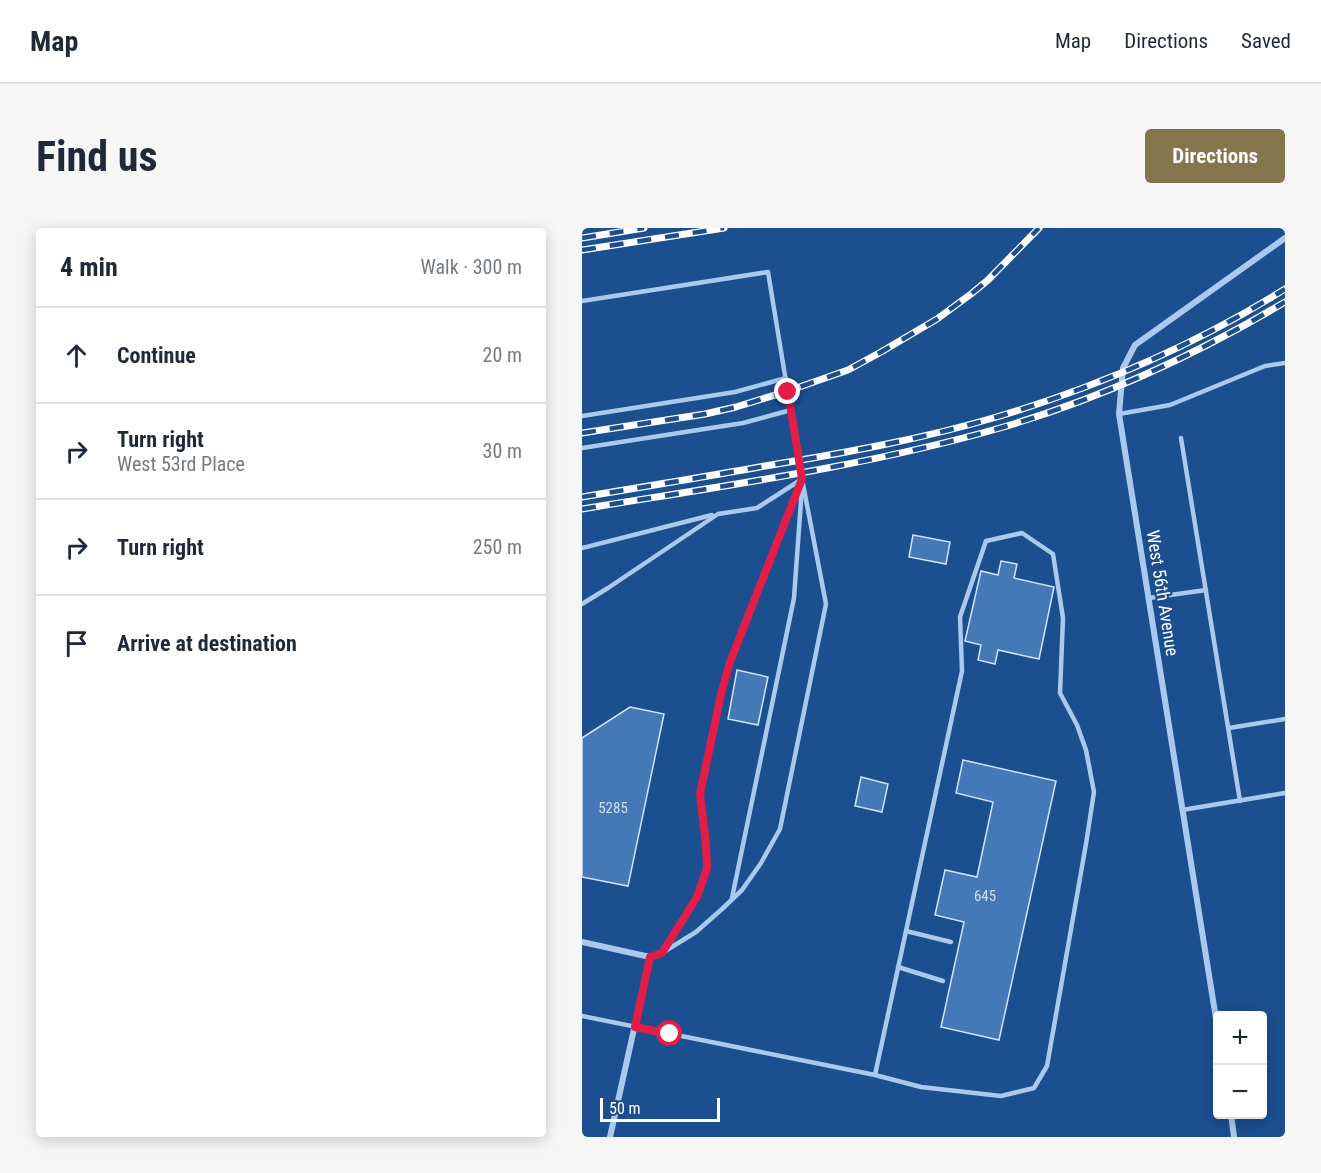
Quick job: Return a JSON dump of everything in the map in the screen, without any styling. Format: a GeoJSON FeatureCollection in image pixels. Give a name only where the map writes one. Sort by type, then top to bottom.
{"type":"FeatureCollection","features":[{"type":"Feature","properties":{"kind":"street","name":"West 56th Avenue"},"geometry":{"type":"LineString","coordinates":[[1215,1011],[1119,414],[1123,368],[1136,345],[1285,238]]}},
{"type":"Feature","properties":{"kind":"street"},"geometry":{"type":"LineString","coordinates":[[582,942],[650,957],[610,1137]]}},
{"type":"Feature","properties":{"kind":"street"},"geometry":{"type":"LineString","coordinates":[[1232,1119],[1234,1137]]}},
{"type":"Feature","properties":{"kind":"lane"},"geometry":{"type":"LineString","coordinates":[[582,301],[768,272],[802,479],[826,604],[780,829],[761,863],[742,890],[696,932],[662,953],[650,957]]}},
{"type":"Feature","properties":{"kind":"lane"},"geometry":{"type":"LineString","coordinates":[[1119,414],[1170,405],[1265,366],[1285,363]]}},
{"type":"Feature","properties":{"kind":"lane"},"geometry":{"type":"LineString","coordinates":[[582,416],[735,392],[786,378]]}},
{"type":"Feature","properties":{"kind":"lane"},"geometry":{"type":"LineString","coordinates":[[582,448],[743,423],[791,410]]}},
{"type":"Feature","properties":{"kind":"lane"},"geometry":{"type":"LineString","coordinates":[[1181,438],[1240,801]]}},
{"type":"Feature","properties":{"kind":"lane"},"geometry":{"type":"LineString","coordinates":[[582,548],[718,514],[756,508],[802,479]]}},
{"type":"Feature","properties":{"kind":"lane"},"geometry":{"type":"LineString","coordinates":[[732,899],[794,598],[802,479]]}},
{"type":"Feature","properties":{"kind":"lane"},"geometry":{"type":"LineString","coordinates":[[662,953],[697,897],[707,868],[700,794],[721,694],[730,662],[802,479]]}},
{"type":"Feature","properties":{"kind":"lane"},"geometry":{"type":"LineString","coordinates":[[582,603],[718,514]]}},
{"type":"Feature","properties":{"kind":"lane"},"geometry":{"type":"LineString","coordinates":[[582,1016],[875,1075],[921,1087],[1001,1096],[1034,1088],[1047,1066],[1094,792],[1086,750],[1060,693],[1063,618],[1053,554],[1022,533],[986,541],[960,617],[962,671],[875,1075]]}},
{"type":"Feature","properties":{"kind":"lane"},"geometry":{"type":"LineString","coordinates":[[1149,598],[1206,590]]}},
{"type":"Feature","properties":{"kind":"lane"},"geometry":{"type":"LineString","coordinates":[[1229,728],[1285,719]]}},
{"type":"Feature","properties":{"kind":"lane"},"geometry":{"type":"LineString","coordinates":[[1182,810],[1285,793]]}},
{"type":"Feature","properties":{"kind":"lane"},"geometry":{"type":"LineString","coordinates":[[906,931],[951,942]]}},
{"type":"Feature","properties":{"kind":"lane"},"geometry":{"type":"LineString","coordinates":[[898,968],[943,981]]}},
{"type":"Feature","properties":{"kind":"building"},"geometry":{"type":"Polygon","coordinates":[[[913,535],[950,542],[946,564],[909,557],[913,535]]]}},
{"type":"Feature","properties":{"kind":"building"},"geometry":{"type":"Polygon","coordinates":[[[1001,561],[1017,564],[1014,578],[1054,587],[1039,659],[998,650],[995,664],[978,660],[981,645],[965,641],[981,571],[998,575],[1001,561]]]}},
{"type":"Feature","properties":{"kind":"building"},"geometry":{"type":"Polygon","coordinates":[[[737,670],[768,677],[758,725],[728,719],[737,670]]]}},
{"type":"Feature","properties":{"kind":"building"},"geometry":{"type":"Polygon","coordinates":[[[630,707],[664,714],[628,886],[582,877],[582,738],[630,707]]]}},
{"type":"Feature","properties":{"kind":"building"},"geometry":{"type":"Polygon","coordinates":[[[963,760],[1056,781],[999,1040],[941,1027],[964,922],[935,915],[945,870],[977,877],[993,802],[956,793],[963,760]]]}},
{"type":"Feature","properties":{"kind":"building"},"geometry":{"type":"Polygon","coordinates":[[[861,777],[888,784],[882,812],[855,806],[861,777]]]}},
{"type":"Feature","properties":{"kind":"railway"},"geometry":{"type":"LineString","coordinates":[[582,238],[644,228]]}},
{"type":"Feature","properties":{"kind":"railway"},"geometry":{"type":"LineString","coordinates":[[582,250],[724,228]]}},
{"type":"Feature","properties":{"kind":"railway"},"geometry":{"type":"LineString","coordinates":[[582,433],[736,407],[848,370],[937,319],[971,294],[1039,228]]}},
{"type":"Feature","properties":{"kind":"railway"},"geometry":{"type":"LineString","coordinates":[[582,497],[854,451],[942,432],[1000,416],[1074,391],[1147,362],[1217,328],[1285,289]]}},
{"type":"Feature","properties":{"kind":"railway"},"geometry":{"type":"LineString","coordinates":[[582,509],[844,465],[1000,428],[1074,404],[1146,374],[1217,340],[1285,302]]}},
{"type":"Feature","properties":{"kind":"route"},"geometry":{"type":"LineString","coordinates":[[670,1034],[635,1027],[650,957],[662,953],[697,897],[707,868],[700,794],[721,694],[730,662],[802,479],[788,392]]}}]}
